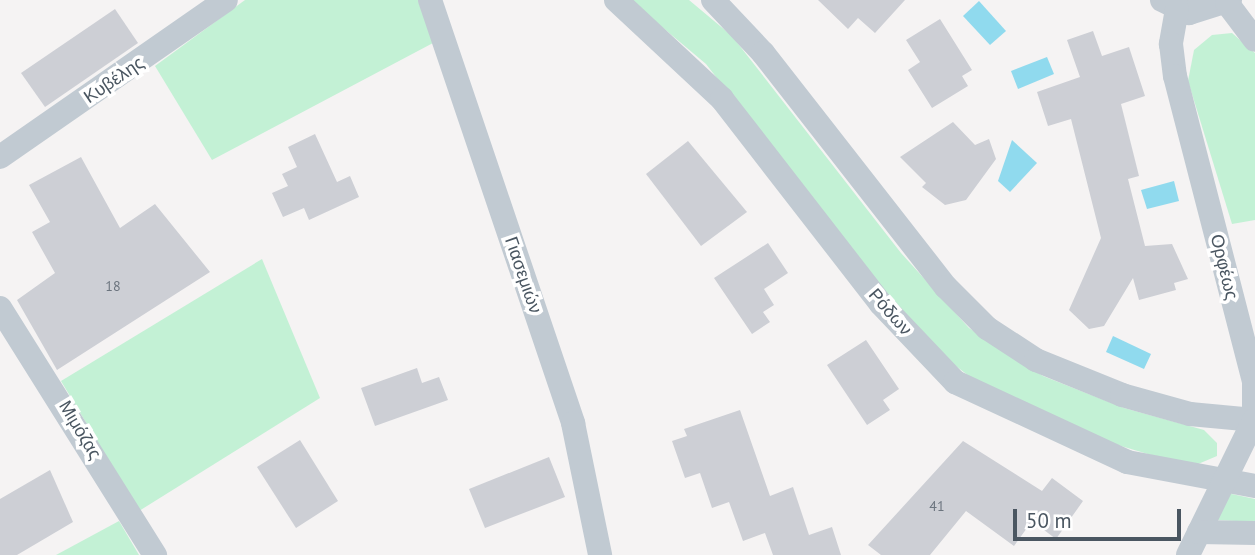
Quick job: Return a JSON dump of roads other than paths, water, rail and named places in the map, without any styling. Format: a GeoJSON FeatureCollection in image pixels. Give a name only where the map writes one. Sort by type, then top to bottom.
{"type":"FeatureCollection","features":[{"type":"Feature","properties":{"kind":"street","name":"Κυβέλης"},"geometry":{"type":"LineString","coordinates":[[0,157],[226,0]]}},
{"type":"Feature","properties":{"kind":"street","name":"Γιασεμιών"},"geometry":{"type":"LineString","coordinates":[[430,0],[573,423],[600,555]]}},
{"type":"Feature","properties":{"kind":"street","name":"Ρόδων"},"geometry":{"type":"LineString","coordinates":[[616,0],[722,99],[881,304],[955,382],[1078,444],[1219,483],[1255,486]]}},
{"type":"Feature","properties":{"kind":"street"},"geometry":{"type":"LineString","coordinates":[[713,0],[762,53],[946,287],[987,328],[1036,360],[1122,395],[1190,414],[1255,420]]}},
{"type":"Feature","properties":{"kind":"street"},"geometry":{"type":"LineString","coordinates":[[1170,5],[1203,12],[1228,2],[1255,40]]}},
{"type":"Feature","properties":{"kind":"street","name":"Ορφέως"},"geometry":{"type":"LineString","coordinates":[[1170,5],[1175,76],[1254,382],[1255,420],[1219,483],[1188,555]]}},
{"type":"Feature","properties":{"kind":"street","name":"Μιμόζας"},"geometry":{"type":"LineString","coordinates":[[0,308],[155,555]]}},
{"type":"Feature","properties":{"kind":"street"},"geometry":{"type":"LineString","coordinates":[[1199,532],[1255,533]]}},
{"type":"Feature","properties":{"kind":"water"},"geometry":{"type":"Polygon","coordinates":[[[979,1],[1006,31],[990,45],[963,16],[979,1]]]}},
{"type":"Feature","properties":{"kind":"water"},"geometry":{"type":"Polygon","coordinates":[[[1047,57],[1054,74],[1018,89],[1011,71],[1047,57]]]}},
{"type":"Feature","properties":{"kind":"water"},"geometry":{"type":"Polygon","coordinates":[[[1012,140],[1037,163],[1010,192],[998,181],[1012,140]]]}},
{"type":"Feature","properties":{"kind":"water"},"geometry":{"type":"Polygon","coordinates":[[[1174,181],[1179,201],[1147,209],[1141,190],[1174,181]]]}},
{"type":"Feature","properties":{"kind":"water"},"geometry":{"type":"Polygon","coordinates":[[[1113,336],[1151,354],[1144,369],[1106,352],[1113,336]]]}}]}
